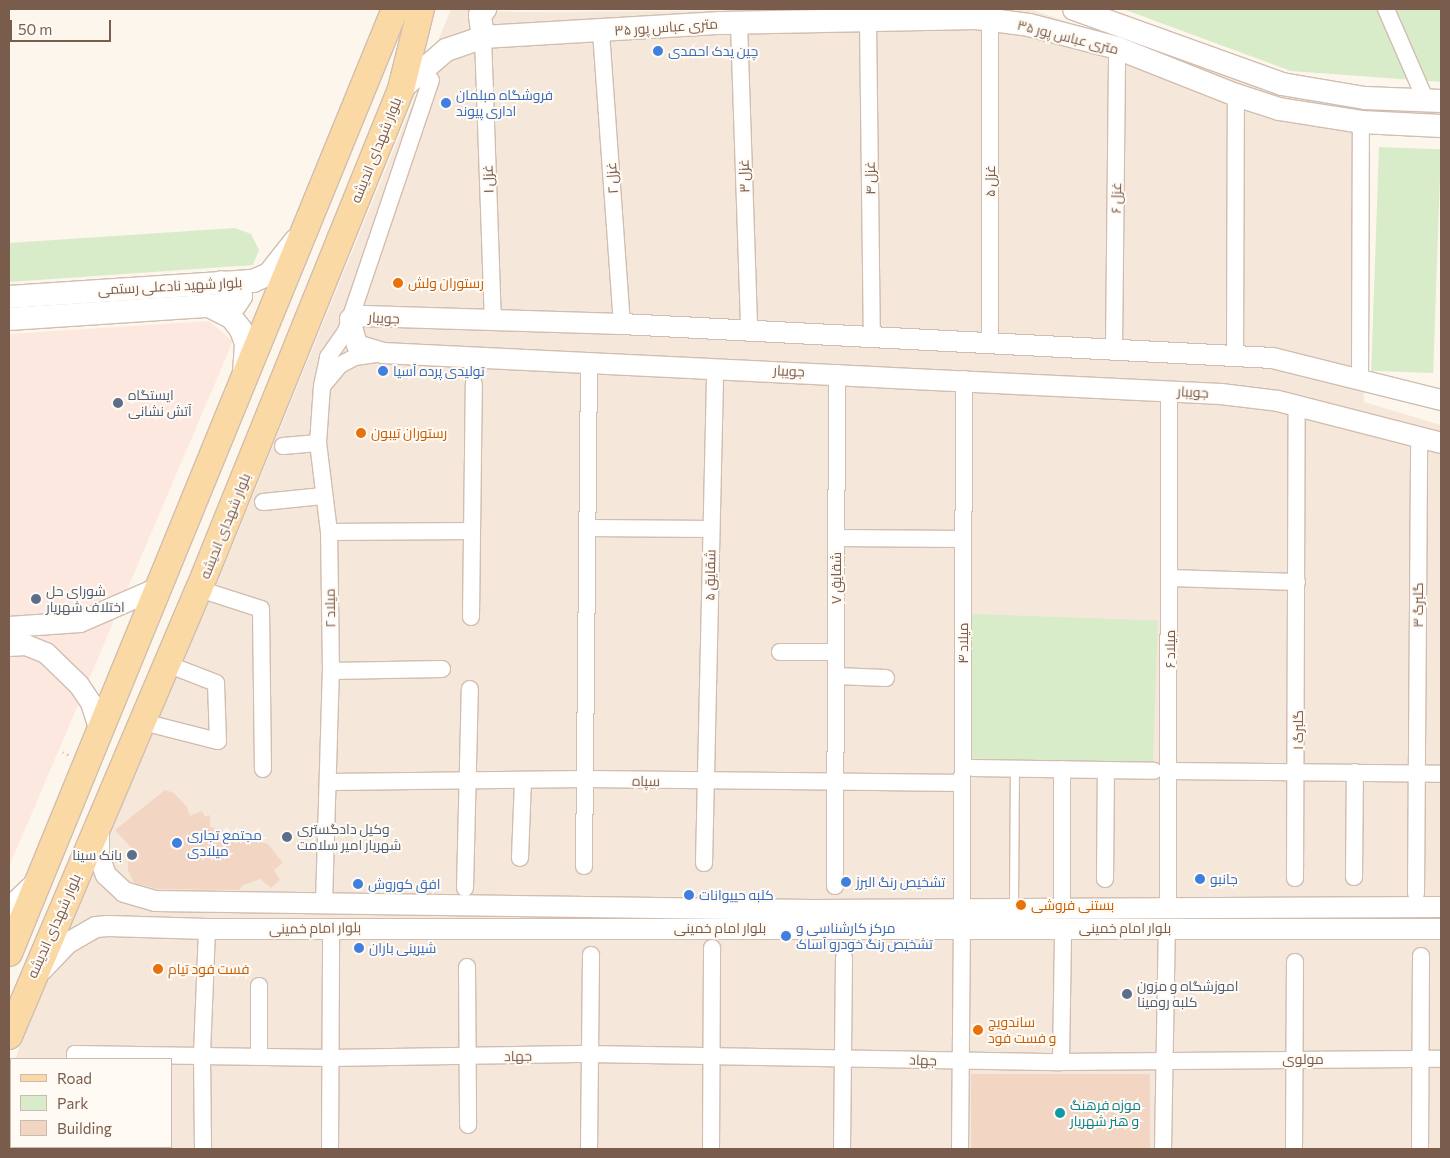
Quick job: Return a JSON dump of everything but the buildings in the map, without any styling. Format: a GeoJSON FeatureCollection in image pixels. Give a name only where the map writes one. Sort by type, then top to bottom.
{"type":"FeatureCollection","features":[{"type":"Feature","properties":{"kind":"main road"},"geometry":{"type":"LineString","coordinates":[[9,953],[46,867],[100,730],[395,9]]}},
{"type":"Feature","properties":{"kind":"main road","name":"بلوار شهدای اندیشه"},"geometry":{"type":"LineString","coordinates":[[9,1036],[25,991],[102,819],[168,664],[401,88],[421,9]]}},
{"type":"Feature","properties":{"kind":"main road"},"geometry":{"type":"LineString","coordinates":[[483,37],[480,15],[485,9]]}},
{"type":"Feature","properties":{"kind":"main road","name":"۳۵ متری عباس پور"},"geometry":{"type":"LineString","coordinates":[[1074,9],[1282,84],[1355,97],[1434,101]]}},
{"type":"Feature","properties":{"kind":"main road","name":"۳۵ متری عباس پور"},"geometry":{"type":"LineString","coordinates":[[401,88],[446,50],[483,37],[601,32],[739,22],[990,20],[1037,26],[1117,48],[1236,95],[1279,109],[1361,122],[1441,126]]}},
{"type":"Feature","properties":{"kind":"main road","name":"بلوار شهید نادعلی رستمی"},"geometry":{"type":"LineString","coordinates":[[9,297],[217,281],[253,281],[269,274],[306,226]]}},
{"type":"Feature","properties":{"kind":"main road","name":"بلوار شهید نادعلی رستمی"},"geometry":{"type":"LineString","coordinates":[[9,319],[236,304],[241,296],[240,289],[217,281]]}},
{"type":"Feature","properties":{"kind":"main road"},"geometry":{"type":"LineString","coordinates":[[206,305],[232,318],[241,330],[246,344],[243,382]]}},
{"type":"Feature","properties":{"kind":"street"},"geometry":{"type":"LineString","coordinates":[[1386,9],[1434,101]]}},
{"type":"Feature","properties":{"kind":"street","name":"غزل ۴"},"geometry":{"type":"LineString","coordinates":[[868,20],[872,336]]}},
{"type":"Feature","properties":{"kind":"street","name":"غزل ۵"},"geometry":{"type":"LineString","coordinates":[[990,20],[990,341]]}},
{"type":"Feature","properties":{"kind":"street","name":"غزل ۳"},"geometry":{"type":"LineString","coordinates":[[739,22],[749,330]]}},
{"type":"Feature","properties":{"kind":"street","name":"غزل ۲"},"geometry":{"type":"LineString","coordinates":[[601,32],[622,324]]}},
{"type":"Feature","properties":{"kind":"street","name":"غزل ۱"},"geometry":{"type":"LineString","coordinates":[[483,37],[493,321]]}},
{"type":"Feature","properties":{"kind":"street","name":"غزل ۶"},"geometry":{"type":"LineString","coordinates":[[1114,348],[1117,48]]}},
{"type":"Feature","properties":{"kind":"street","name":"میلاد ۲"},"geometry":{"type":"LineString","coordinates":[[324,903],[330,782],[332,671],[329,532],[323,496],[318,443],[322,386],[328,358],[346,332],[431,80]]}},
{"type":"Feature","properties":{"kind":"street"},"geometry":{"type":"LineString","coordinates":[[1235,355],[1236,95]]}},
{"type":"Feature","properties":{"kind":"street"},"geometry":{"type":"LineString","coordinates":[[1360,378],[1361,122]]}},
{"type":"Feature","properties":{"kind":"street","name":"جویبار"},"geometry":{"type":"LineString","coordinates":[[1441,400],[1360,378],[1273,358],[1235,355],[990,341],[622,324],[364,316],[350,319],[356,344],[383,353],[964,379],[1221,394],[1297,406],[1441,443]]}},
{"type":"Feature","properties":{"kind":"street"},"geometry":{"type":"LineString","coordinates":[[322,386],[340,365],[355,357],[383,353]]}},
{"type":"Feature","properties":{"kind":"street"},"geometry":{"type":"LineString","coordinates":[[584,866],[589,528],[589,362]]}},
{"type":"Feature","properties":{"kind":"street","name":"شقایق ۵"},"geometry":{"type":"LineString","coordinates":[[704,862],[715,368]]}},
{"type":"Feature","properties":{"kind":"street","name":"شقایق ۷"},"geometry":{"type":"LineString","coordinates":[[835,886],[837,373]]}},
{"type":"Feature","properties":{"kind":"street","name":"میلاد ۴"},"geometry":{"type":"LineString","coordinates":[[962,907],[964,379]]}},
{"type":"Feature","properties":{"kind":"street"},"geometry":{"type":"LineString","coordinates":[[471,617],[474,384]]}},
{"type":"Feature","properties":{"kind":"street","name":"میلاد ۶"},"geometry":{"type":"LineString","coordinates":[[1168,906],[1171,771],[1169,391]]}},
{"type":"Feature","properties":{"kind":"street","name":"گلبرگ ۱"},"geometry":{"type":"LineString","coordinates":[[1295,878],[1298,772],[1297,406]]}},
{"type":"Feature","properties":{"kind":"street","name":"گلبرگ ۳"},"geometry":{"type":"LineString","coordinates":[[1416,894],[1419,437]]}},
{"type":"Feature","properties":{"kind":"street"},"geometry":{"type":"LineString","coordinates":[[283,446],[318,443]]}},
{"type":"Feature","properties":{"kind":"street"},"geometry":{"type":"LineString","coordinates":[[263,502],[323,496]]}},
{"type":"Feature","properties":{"kind":"street"},"geometry":{"type":"LineString","coordinates":[[589,528],[712,528]]}},
{"type":"Feature","properties":{"kind":"street"},"geometry":{"type":"LineString","coordinates":[[329,532],[471,531]]}},
{"type":"Feature","properties":{"kind":"street"},"geometry":{"type":"LineString","coordinates":[[836,538],[963,539]]}},
{"type":"Feature","properties":{"kind":"street"},"geometry":{"type":"LineString","coordinates":[[1170,578],[1297,582]]}},
{"type":"Feature","properties":{"kind":"street"},"geometry":{"type":"LineString","coordinates":[[9,627],[80,622],[158,588]]}},
{"type":"Feature","properties":{"kind":"street"},"geometry":{"type":"LineString","coordinates":[[199,589],[260,608],[264,769]]}},
{"type":"Feature","properties":{"kind":"street"},"geometry":{"type":"LineString","coordinates":[[9,646],[35,647],[79,685],[91,703],[100,730]]}},
{"type":"Feature","properties":{"kind":"street"},"geometry":{"type":"LineString","coordinates":[[780,652],[836,652]]}},
{"type":"Feature","properties":{"kind":"street"},"geometry":{"type":"LineString","coordinates":[[143,722],[218,741],[216,683],[168,664]]}},
{"type":"Feature","properties":{"kind":"street"},"geometry":{"type":"LineString","coordinates":[[332,671],[442,669]]}},
{"type":"Feature","properties":{"kind":"street"},"geometry":{"type":"LineString","coordinates":[[836,676],[886,678]]}},
{"type":"Feature","properties":{"kind":"street"},"geometry":{"type":"LineString","coordinates":[[466,888],[470,781],[470,689]]}},
{"type":"Feature","properties":{"kind":"street"},"geometry":{"type":"LineString","coordinates":[[973,768],[1154,771]]}},
{"type":"Feature","properties":{"kind":"street"},"geometry":{"type":"LineString","coordinates":[[1062,769],[1062,907]]}},
{"type":"Feature","properties":{"kind":"street"},"geometry":{"type":"LineString","coordinates":[[1105,879],[1106,770]]}},
{"type":"Feature","properties":{"kind":"street"},"geometry":{"type":"LineString","coordinates":[[1171,771],[1441,774]]}},
{"type":"Feature","properties":{"kind":"street"},"geometry":{"type":"LineString","coordinates":[[1354,876],[1355,772]]}},
{"type":"Feature","properties":{"kind":"street","name":"سپاه"},"geometry":{"type":"LineString","coordinates":[[330,782],[584,779],[706,782],[962,783]]}},
{"type":"Feature","properties":{"kind":"street"},"geometry":{"type":"LineString","coordinates":[[520,858],[523,781]]}},
{"type":"Feature","properties":{"kind":"street","name":"بلوار امام خمینی"},"geometry":{"type":"LineString","coordinates":[[102,819],[98,839],[99,856],[106,875],[124,892],[156,901],[812,910],[1168,906],[1441,907]]}},
{"type":"Feature","properties":{"kind":"street"},"geometry":{"type":"LineString","coordinates":[[9,908],[20,901],[46,867]]}},
{"type":"Feature","properties":{"kind":"street"},"geometry":{"type":"LineString","coordinates":[[156,901],[142,906],[138,914],[143,922],[157,928]]}},
{"type":"Feature","properties":{"kind":"street"},"geometry":{"type":"LineString","coordinates":[[1164,1149],[1168,906]]}},
{"type":"Feature","properties":{"kind":"street"},"geometry":{"type":"LineString","coordinates":[[960,1149],[962,907]]}},
{"type":"Feature","properties":{"kind":"street","name":"بلوار امام خمینی"},"geometry":{"type":"LineString","coordinates":[[25,991],[68,942],[96,927],[206,929],[331,927],[1441,929]]}},
{"type":"Feature","properties":{"kind":"street"},"geometry":{"type":"LineString","coordinates":[[330,1149],[331,927]]}},
{"type":"Feature","properties":{"kind":"street"},"geometry":{"type":"LineString","coordinates":[[203,1149],[202,1054],[206,929]]}},
{"type":"Feature","properties":{"kind":"street"},"geometry":{"type":"LineString","coordinates":[[1061,1062],[1063,929]]}},
{"type":"Feature","properties":{"kind":"street"},"geometry":{"type":"LineString","coordinates":[[711,1149],[712,948]]}},
{"type":"Feature","properties":{"kind":"street"},"geometry":{"type":"LineString","coordinates":[[588,1149],[591,955]]}},
{"type":"Feature","properties":{"kind":"street"},"geometry":{"type":"LineString","coordinates":[[1420,1149],[1421,956]]}},
{"type":"Feature","properties":{"kind":"street"},"geometry":{"type":"LineString","coordinates":[[842,1149],[844,958]]}},
{"type":"Feature","properties":{"kind":"street"},"geometry":{"type":"LineString","coordinates":[[1294,1149],[1296,962]]}},
{"type":"Feature","properties":{"kind":"street"},"geometry":{"type":"LineString","coordinates":[[467,967],[468,1125]]}},
{"type":"Feature","properties":{"kind":"street"},"geometry":{"type":"LineString","coordinates":[[258,986],[259,1055]]}},
{"type":"Feature","properties":{"kind":"street","name":"جهاد"},"geometry":{"type":"LineString","coordinates":[[75,1056],[202,1054],[329,1058],[589,1054],[842,1056],[961,1061],[1061,1062]]}},
{"type":"Feature","properties":{"kind":"street","name":"مولوی"},"geometry":{"type":"LineString","coordinates":[[1061,1062],[1441,1059]]}},
{"type":"Feature","properties":{"kind":"lane"},"geometry":{"type":"LineString","coordinates":[[1014,907],[1015,768]]}},
{"type":"Feature","properties":{"kind":"shaded area"},"geometry":{"type":"Polygon","coordinates":[[[451,9],[519,12],[1030,9],[1285,96],[1367,108],[1364,402],[1441,425],[1441,1149],[9,1149],[10,1110],[10,1148],[172,1148],[172,1058],[15,1058],[74,906],[213,593],[451,9]]]}},
{"type":"Feature","properties":{"kind":"shaded area"},"geometry":{"type":"Polygon","coordinates":[[[209,321],[233,341],[9,867],[9,334],[209,321]]]}},
{"type":"Feature","properties":{"kind":"green space"},"geometry":{"type":"Polygon","coordinates":[[[1123,9],[1441,9],[1441,82],[1291,71],[1123,9]]]}},
{"type":"Feature","properties":{"kind":"green space"},"geometry":{"type":"Polygon","coordinates":[[[1379,147],[1441,149],[1433,373],[1371,371],[1379,147]]]}},
{"type":"Feature","properties":{"kind":"green space"},"geometry":{"type":"Polygon","coordinates":[[[235,228],[251,234],[259,250],[253,265],[9,282],[9,243],[235,228]]]}},
{"type":"Feature","properties":{"kind":"green space"},"geometry":{"type":"Polygon","coordinates":[[[972,614],[1158,620],[1153,764],[967,758],[972,614]]]}},
{"type":"Feature","properties":{"kind":"place","name":"چین یدک احمدی"},"geometry":{"type":"Point","coordinates":[658,51]}},
{"type":"Feature","properties":{"kind":"place","name":"فروشگاه مبلمان اداری پیوند"},"geometry":{"type":"Point","coordinates":[446,103]}},
{"type":"Feature","properties":{"kind":"place","name":"رستوران ولش"},"geometry":{"type":"Point","coordinates":[398,283]}},
{"type":"Feature","properties":{"kind":"place","name":"تولیدی پرده آسیا"},"geometry":{"type":"Point","coordinates":[383,371]}},
{"type":"Feature","properties":{"kind":"place","name":"ایستگاه آتش نشانی"},"geometry":{"type":"Point","coordinates":[118,403]}},
{"type":"Feature","properties":{"kind":"place","name":"رستوران تیبون"},"geometry":{"type":"Point","coordinates":[361,433]}},
{"type":"Feature","properties":{"kind":"place","name":"شورای حل اختلاف شهریار"},"geometry":{"type":"Point","coordinates":[36,599]}},
{"type":"Feature","properties":{"kind":"place","name":"وکیل دادگستری شهریار امیر سلامت"},"geometry":{"type":"Point","coordinates":[287,837]}},
{"type":"Feature","properties":{"kind":"place","name":"مجتمع تجاری میلادی"},"geometry":{"type":"Point","coordinates":[177,843]}},
{"type":"Feature","properties":{"kind":"place","name":"بانک سینا"},"geometry":{"type":"Point","coordinates":[132,855]}},
{"type":"Feature","properties":{"kind":"place","name":"جانبو"},"geometry":{"type":"Point","coordinates":[1200,879]}},
{"type":"Feature","properties":{"kind":"place","name":"تشخیص رنگ البرز"},"geometry":{"type":"Point","coordinates":[846,882]}},
{"type":"Feature","properties":{"kind":"place","name":"افق کوروش"},"geometry":{"type":"Point","coordinates":[358,884]}},
{"type":"Feature","properties":{"kind":"place","name":"کلبه حییوانات"},"geometry":{"type":"Point","coordinates":[689,895]}},
{"type":"Feature","properties":{"kind":"place","name":"بستنی فروشی"},"geometry":{"type":"Point","coordinates":[1021,905]}},
{"type":"Feature","properties":{"kind":"place","name":"مرکز کارشناسی و تشخیص رنگ خودرو آساک"},"geometry":{"type":"Point","coordinates":[786,936]}},
{"type":"Feature","properties":{"kind":"place","name":"شیرینی باران"},"geometry":{"type":"Point","coordinates":[359,948]}},
{"type":"Feature","properties":{"kind":"place","name":"فست فود تیام"},"geometry":{"type":"Point","coordinates":[158,969]}},
{"type":"Feature","properties":{"kind":"place","name":"اموزشگاه و مزون کلبه رومینا"},"geometry":{"type":"Point","coordinates":[1127,994]}},
{"type":"Feature","properties":{"kind":"place","name":"ساندویچ و فست فود"},"geometry":{"type":"Point","coordinates":[978,1030]}},
{"type":"Feature","properties":{"kind":"place","name":"موزه فرهنگ و هنر شهریار"},"geometry":{"type":"Point","coordinates":[1060,1113]}}]}
